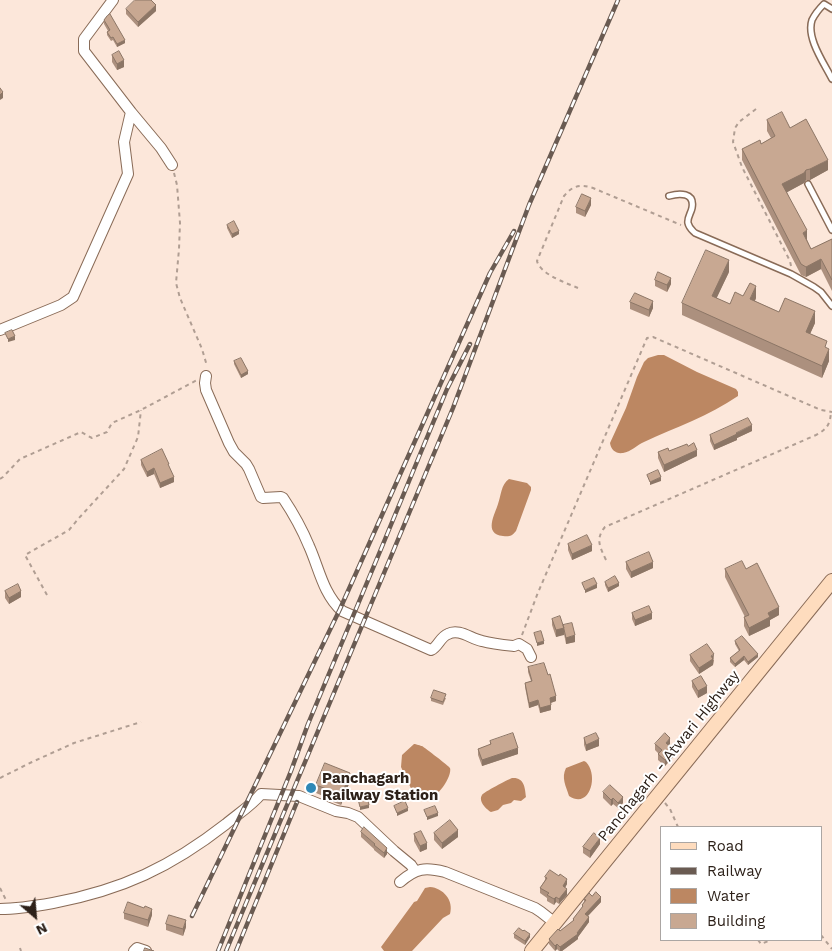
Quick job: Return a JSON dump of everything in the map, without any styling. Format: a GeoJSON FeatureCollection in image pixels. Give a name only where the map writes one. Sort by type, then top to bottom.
{"type":"FeatureCollection","features":[{"type":"Feature","properties":{"kind":"main road","name":"Panchagarh - Atwari Highway"},"geometry":{"type":"LineString","coordinates":[[532,951],[832,581]]}},
{"type":"Feature","properties":{"kind":"street"},"geometry":{"type":"LineString","coordinates":[[113,0],[84,39],[84,51],[161,148],[172,165]]}},
{"type":"Feature","properties":{"kind":"street"},"geometry":{"type":"LineString","coordinates":[[0,330],[61,305],[73,297],[128,174],[124,142],[131,112]]}},
{"type":"Feature","properties":{"kind":"street"},"geometry":{"type":"LineString","coordinates":[[206,376],[206,390],[234,452],[250,469],[261,497],[281,496],[284,498],[304,533],[327,593],[335,605],[342,611],[431,650],[434,649],[444,636],[454,632],[481,641],[514,646],[519,644],[527,649],[531,657]]}},
{"type":"Feature","properties":{"kind":"street"},"geometry":{"type":"LineString","coordinates":[[5,909],[88,896],[151,873],[194,848],[261,794],[299,796],[336,811],[358,817],[411,865],[415,871]]}},
{"type":"Feature","properties":{"kind":"street"},"geometry":{"type":"LineString","coordinates":[[400,882],[415,871],[431,868],[535,908],[555,923]]}},
{"type":"Feature","properties":{"kind":"street"},"geometry":{"type":"LineString","coordinates":[[134,951],[137,948],[146,951]]}},
{"type":"Feature","properties":{"kind":"lane"},"geometry":{"type":"LineString","coordinates":[[832,9],[824,4],[816,13],[811,28],[811,37],[832,79]]}},
{"type":"Feature","properties":{"kind":"lane"},"geometry":{"type":"LineString","coordinates":[[808,184],[832,230]]}},
{"type":"Feature","properties":{"kind":"lane"},"geometry":{"type":"LineString","coordinates":[[669,196],[683,194],[692,200],[688,225],[695,233],[791,274],[821,292],[832,306]]}},
{"type":"Feature","properties":{"kind":"path"},"geometry":{"type":"LineString","coordinates":[[756,109],[739,122],[735,128],[733,142],[742,166],[790,261],[791,274]]}},
{"type":"Feature","properties":{"kind":"path"},"geometry":{"type":"LineString","coordinates":[[0,479],[20,459],[81,432],[92,438],[107,432],[112,423],[206,376],[207,368],[202,349],[180,298],[176,283],[180,249],[180,223],[177,185],[172,165]]}},
{"type":"Feature","properties":{"kind":"path"},"geometry":{"type":"LineString","coordinates":[[578,288],[556,279],[540,268],[537,261],[564,196],[571,188],[581,185],[594,188],[681,225],[688,225]]}},
{"type":"Feature","properties":{"kind":"path"},"geometry":{"type":"LineString","coordinates":[[519,644],[537,595],[647,338],[653,337],[821,410],[832,412],[827,427],[816,435],[605,527],[599,538],[606,560]]}},
{"type":"Feature","properties":{"kind":"path"},"geometry":{"type":"LineString","coordinates":[[48,596],[25,555],[69,530],[124,469],[138,437],[141,410]]}},
{"type":"Feature","properties":{"kind":"path"},"geometry":{"type":"LineString","coordinates":[[0,778],[74,743],[141,722]]}},
{"type":"Feature","properties":{"kind":"path"},"geometry":{"type":"LineString","coordinates":[[657,797],[670,809],[678,826]]}},
{"type":"Feature","properties":{"kind":"path"},"geometry":{"type":"LineString","coordinates":[[0,888],[5,909]]}},
{"type":"Feature","properties":{"kind":"path"},"geometry":{"type":"LineString","coordinates":[[822,936],[832,949]]}},
{"type":"Feature","properties":{"kind":"water"},"geometry":{"type":"Polygon","coordinates":[[[664,355],[736,389],[738,396],[716,410],[644,442],[629,451],[623,453],[616,452],[611,448],[610,443],[626,408],[637,377],[644,362],[648,358],[664,355]]]}},
{"type":"Feature","properties":{"kind":"water"},"geometry":{"type":"Polygon","coordinates":[[[509,479],[527,483],[531,490],[516,531],[512,535],[505,536],[493,532],[492,523],[503,487],[509,479]]]}},
{"type":"Feature","properties":{"kind":"water"},"geometry":{"type":"Polygon","coordinates":[[[414,744],[422,746],[450,768],[448,778],[440,791],[428,800],[421,800],[415,797],[401,767],[402,755],[414,744]]]}},
{"type":"Feature","properties":{"kind":"water"},"geometry":{"type":"Polygon","coordinates":[[[584,761],[590,768],[592,782],[587,795],[576,799],[569,796],[564,782],[564,775],[566,768],[584,761]]]}},
{"type":"Feature","properties":{"kind":"water"},"geometry":{"type":"Polygon","coordinates":[[[512,778],[521,781],[526,797],[521,801],[514,800],[491,812],[482,802],[482,795],[512,778]]]}},
{"type":"Feature","properties":{"kind":"water"},"geometry":{"type":"Polygon","coordinates":[[[430,887],[443,892],[449,900],[450,914],[443,918],[412,951],[384,951],[381,947],[425,888],[430,887]]]}},
{"type":"Feature","properties":{"kind":"building"},"geometry":{"type":"Polygon","coordinates":[[[135,0],[151,0],[156,5],[138,22],[126,9],[135,0]]]}},
{"type":"Feature","properties":{"kind":"building"},"geometry":{"type":"Polygon","coordinates":[[[110,14],[125,40],[117,44],[107,32],[110,30],[104,20],[110,14]]]}},
{"type":"Feature","properties":{"kind":"building"},"geometry":{"type":"Polygon","coordinates":[[[119,51],[124,60],[117,64],[112,55],[119,51]]]}},
{"type":"Feature","properties":{"kind":"building"},"geometry":{"type":"Polygon","coordinates":[[[782,112],[790,128],[806,119],[828,160],[782,184],[807,230],[803,233],[811,249],[832,239],[832,280],[821,259],[806,267],[801,264],[742,149],[760,140],[761,144],[775,136],[767,120],[782,112]]]}},
{"type":"Feature","properties":{"kind":"building"},"geometry":{"type":"Polygon","coordinates":[[[582,194],[591,198],[585,211],[576,207],[582,194]]]}},
{"type":"Feature","properties":{"kind":"building"},"geometry":{"type":"Polygon","coordinates":[[[234,221],[239,231],[232,234],[227,225],[234,221]]]}},
{"type":"Feature","properties":{"kind":"building"},"geometry":{"type":"Polygon","coordinates":[[[706,250],[729,260],[712,296],[730,304],[735,292],[743,296],[750,283],[756,286],[750,299],[779,312],[785,298],[815,311],[806,332],[827,341],[825,347],[829,349],[822,366],[682,303],[706,250]]]}},
{"type":"Feature","properties":{"kind":"building"},"geometry":{"type":"Polygon","coordinates":[[[658,272],[671,278],[667,285],[655,280],[658,272]]]}},
{"type":"Feature","properties":{"kind":"building"},"geometry":{"type":"Polygon","coordinates":[[[635,293],[653,301],[649,310],[630,302],[635,293]]]}},
{"type":"Feature","properties":{"kind":"building"},"geometry":{"type":"Polygon","coordinates":[[[12,330],[15,336],[8,339],[5,333],[12,330]]]}},
{"type":"Feature","properties":{"kind":"building"},"geometry":{"type":"Polygon","coordinates":[[[241,358],[248,371],[241,375],[234,361],[241,358]]]}},
{"type":"Feature","properties":{"kind":"building"},"geometry":{"type":"Polygon","coordinates":[[[748,418],[752,425],[714,445],[710,435],[748,418]]]}},
{"type":"Feature","properties":{"kind":"building"},"geometry":{"type":"Polygon","coordinates":[[[694,443],[697,450],[664,465],[658,452],[668,448],[669,451],[694,443]]]}},
{"type":"Feature","properties":{"kind":"building"},"geometry":{"type":"Polygon","coordinates":[[[162,449],[174,477],[160,483],[154,468],[147,472],[141,460],[162,449]]]}},
{"type":"Feature","properties":{"kind":"building"},"geometry":{"type":"Polygon","coordinates":[[[658,470],[661,477],[650,482],[647,475],[658,470]]]}},
{"type":"Feature","properties":{"kind":"building"},"geometry":{"type":"Polygon","coordinates":[[[587,535],[592,545],[572,554],[568,544],[587,535]]]}},
{"type":"Feature","properties":{"kind":"building"},"geometry":{"type":"Polygon","coordinates":[[[649,552],[653,562],[631,572],[626,562],[649,552]]]}},
{"type":"Feature","properties":{"kind":"building"},"geometry":{"type":"Polygon","coordinates":[[[742,561],[746,569],[757,563],[779,607],[768,613],[770,617],[749,628],[744,617],[749,615],[725,569],[742,561]]]}},
{"type":"Feature","properties":{"kind":"building"},"geometry":{"type":"Polygon","coordinates":[[[615,576],[619,583],[608,588],[605,582],[615,576]]]}},
{"type":"Feature","properties":{"kind":"building"},"geometry":{"type":"Polygon","coordinates":[[[594,578],[597,584],[585,590],[582,583],[594,578]]]}},
{"type":"Feature","properties":{"kind":"building"},"geometry":{"type":"Polygon","coordinates":[[[18,584],[21,591],[9,598],[5,591],[18,584]]]}},
{"type":"Feature","properties":{"kind":"building"},"geometry":{"type":"Polygon","coordinates":[[[649,606],[652,613],[635,620],[632,613],[649,606]]]}},
{"type":"Feature","properties":{"kind":"building"},"geometry":{"type":"Polygon","coordinates":[[[560,616],[564,628],[556,630],[552,619],[560,616]]]}},
{"type":"Feature","properties":{"kind":"building"},"geometry":{"type":"Polygon","coordinates":[[[572,623],[575,635],[566,638],[563,625],[572,623]]]}},
{"type":"Feature","properties":{"kind":"building"},"geometry":{"type":"Polygon","coordinates":[[[541,631],[544,641],[537,643],[534,633],[541,631]]]}},
{"type":"Feature","properties":{"kind":"building"},"geometry":{"type":"Polygon","coordinates":[[[742,636],[758,654],[748,662],[744,656],[735,664],[730,658],[740,650],[735,641],[742,636]]]}},
{"type":"Feature","properties":{"kind":"building"},"geometry":{"type":"Polygon","coordinates":[[[707,644],[714,654],[711,656],[713,659],[699,668],[690,655],[707,644]]]}},
{"type":"Feature","properties":{"kind":"building"},"geometry":{"type":"Polygon","coordinates":[[[544,663],[548,675],[550,674],[556,696],[550,698],[551,705],[540,708],[538,700],[529,703],[525,683],[532,681],[528,667],[544,663]]]}},
{"type":"Feature","properties":{"kind":"building"},"geometry":{"type":"Polygon","coordinates":[[[701,676],[707,686],[698,691],[692,681],[701,676]]]}},
{"type":"Feature","properties":{"kind":"building"},"geometry":{"type":"Polygon","coordinates":[[[434,690],[446,694],[443,702],[431,698],[434,690]]]}},
{"type":"Feature","properties":{"kind":"building"},"geometry":{"type":"Polygon","coordinates":[[[513,733],[518,748],[482,760],[478,749],[491,744],[490,741],[513,733]]]}},
{"type":"Feature","properties":{"kind":"building"},"geometry":{"type":"Polygon","coordinates":[[[596,733],[599,739],[586,745],[584,738],[596,733]]]}},
{"type":"Feature","properties":{"kind":"building"},"geometry":{"type":"Polygon","coordinates":[[[665,733],[670,738],[666,743],[674,750],[665,760],[658,754],[662,750],[655,744],[665,733]]]}},
{"type":"Feature","properties":{"kind":"building"},"geometry":{"type":"Polygon","coordinates":[[[325,763],[350,773],[341,797],[316,785],[325,763]]]}},
{"type":"Feature","properties":{"kind":"building"},"geometry":{"type":"Polygon","coordinates":[[[610,785],[623,797],[618,803],[613,798],[611,800],[603,792],[610,785]]]}},
{"type":"Feature","properties":{"kind":"building"},"geometry":{"type":"Polygon","coordinates":[[[367,797],[369,805],[360,807],[358,799],[367,797]]]}},
{"type":"Feature","properties":{"kind":"building"},"geometry":{"type":"Polygon","coordinates":[[[405,801],[408,808],[397,813],[394,806],[405,801]]]}},
{"type":"Feature","properties":{"kind":"building"},"geometry":{"type":"Polygon","coordinates":[[[435,806],[438,813],[427,817],[424,810],[435,806]]]}},
{"type":"Feature","properties":{"kind":"building"},"geometry":{"type":"Polygon","coordinates":[[[450,820],[458,830],[442,843],[434,833],[450,820]]]}},
{"type":"Feature","properties":{"kind":"building"},"geometry":{"type":"Polygon","coordinates":[[[364,827],[387,848],[384,853],[361,832],[364,827]]]}},
{"type":"Feature","properties":{"kind":"building"},"geometry":{"type":"Polygon","coordinates":[[[421,831],[427,843],[420,846],[414,834],[421,831]]]}},
{"type":"Feature","properties":{"kind":"building"},"geometry":{"type":"Polygon","coordinates":[[[594,833],[600,838],[590,851],[583,847],[594,833]]]}},
{"type":"Feature","properties":{"kind":"building"},"geometry":{"type":"Polygon","coordinates":[[[550,870],[567,879],[563,886],[567,889],[559,899],[556,897],[554,899],[547,895],[549,893],[540,888],[550,870]]]}},
{"type":"Feature","properties":{"kind":"building"},"geometry":{"type":"Polygon","coordinates":[[[596,892],[601,897],[585,914],[589,917],[578,934],[560,947],[557,944],[555,946],[549,939],[558,929],[560,931],[574,920],[589,893],[592,896],[596,892]]]}},
{"type":"Feature","properties":{"kind":"building"},"geometry":{"type":"Polygon","coordinates":[[[128,902],[152,909],[148,920],[124,913],[128,902]]]}},
{"type":"Feature","properties":{"kind":"building"},"geometry":{"type":"Polygon","coordinates":[[[169,915],[186,920],[183,929],[166,924],[169,915]]]}},
{"type":"Feature","properties":{"kind":"building"},"geometry":{"type":"Polygon","coordinates":[[[519,928],[530,934],[525,941],[514,934],[519,928]]]}},
{"type":"Feature","properties":{"kind":"railway"},"geometry":{"type":"LineString","coordinates":[[226,951],[453,408],[529,205],[618,0]]}},
{"type":"Feature","properties":{"kind":"railway"},"geometry":{"type":"LineString","coordinates":[[192,916],[340,609],[490,273],[514,231]]}},
{"type":"Feature","properties":{"kind":"railway"},"geometry":{"type":"LineString","coordinates":[[218,951],[291,771],[308,724],[447,389],[470,344]]}},
{"type":"Feature","properties":{"kind":"railway"},"geometry":{"type":"LineString","coordinates":[[236,951],[297,802]]}},
{"type":"Feature","properties":{"kind":"place","name":"Panchagarh Railway Station"},"geometry":{"type":"Point","coordinates":[311,788]}}]}
